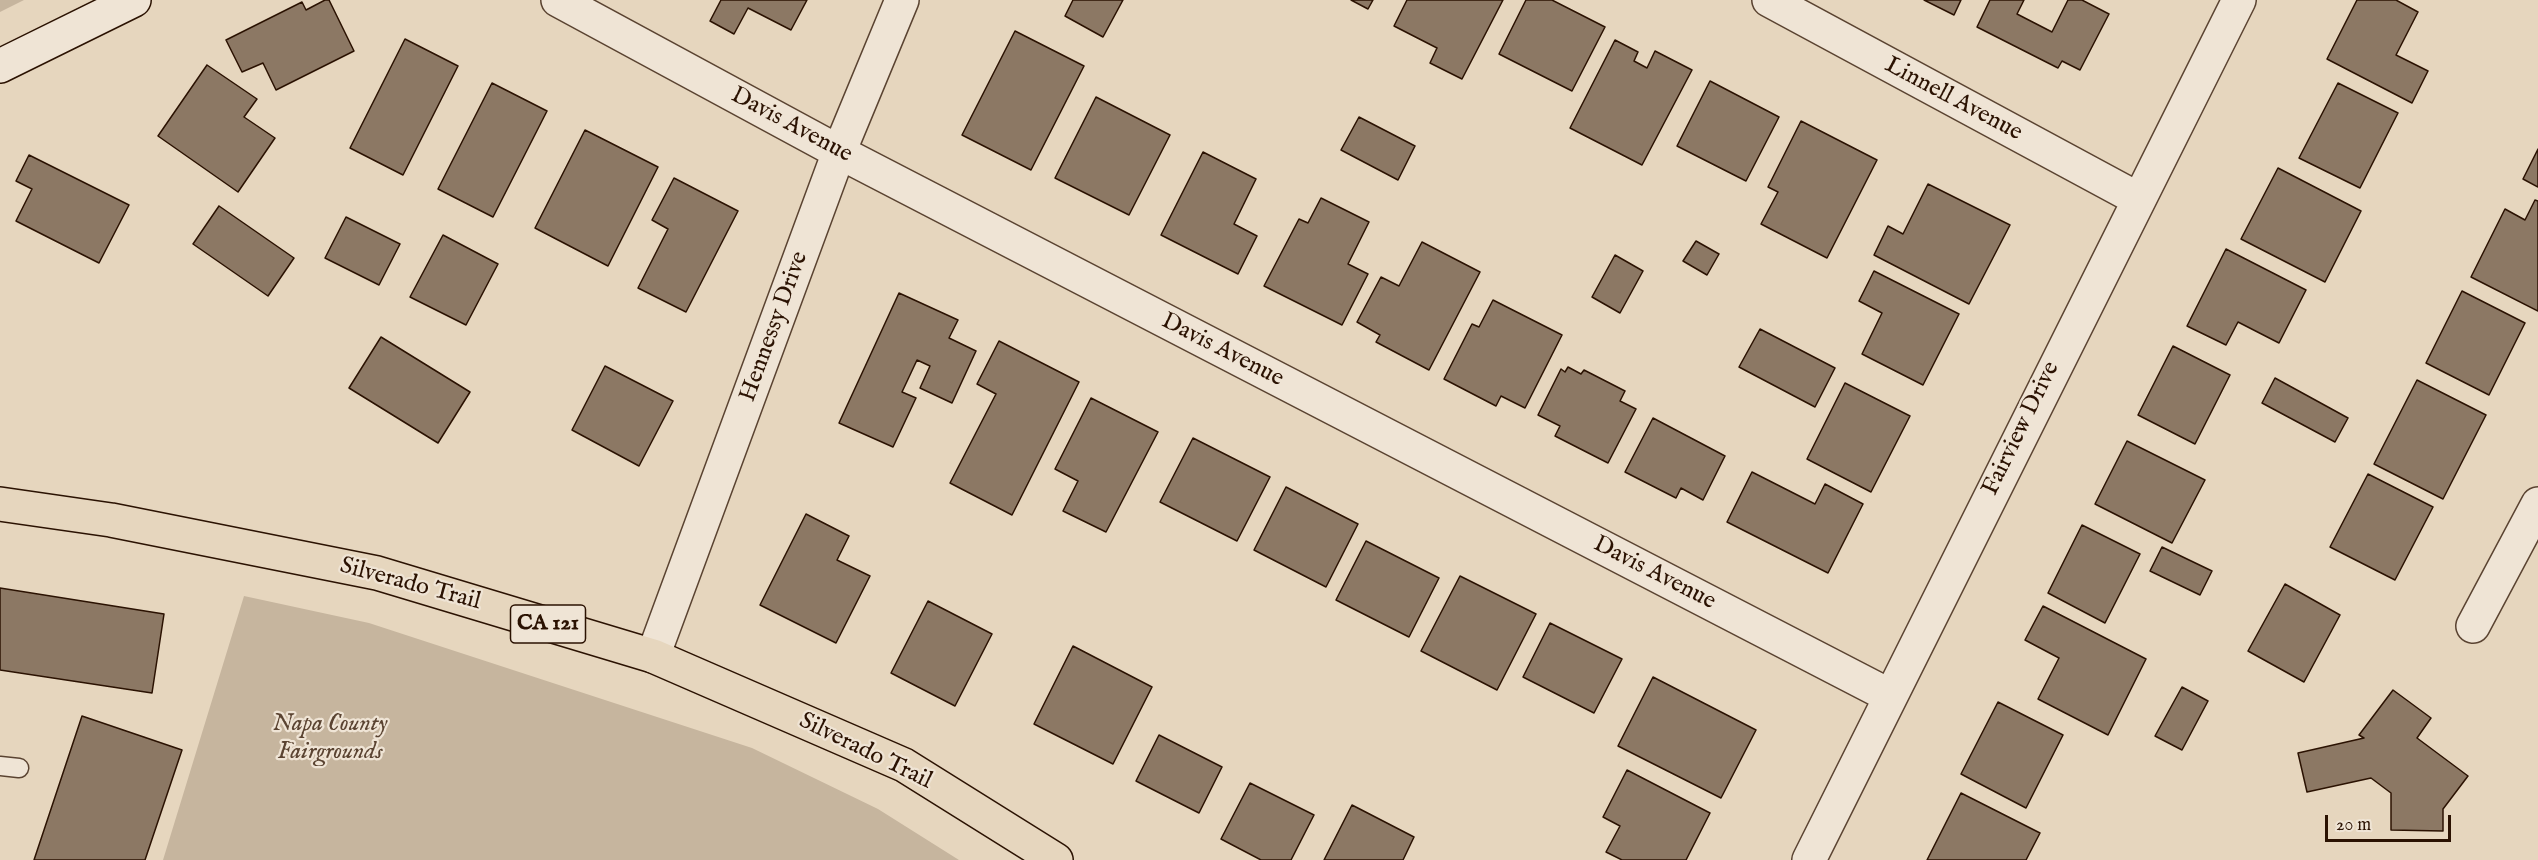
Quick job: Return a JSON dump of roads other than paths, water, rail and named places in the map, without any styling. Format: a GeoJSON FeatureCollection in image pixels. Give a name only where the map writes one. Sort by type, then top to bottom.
{"type":"FeatureCollection","features":[{"type":"Feature","properties":{"kind":"main road","name":"Silverado Trail"},"geometry":{"type":"LineString","coordinates":[[0,504],[111,520],[377,573],[653,656],[904,765],[1056,860]]}},
{"type":"Feature","properties":{"kind":"street"},"geometry":{"type":"LineString","coordinates":[[0,66],[134,0]]}},
{"type":"Feature","properties":{"kind":"street","name":"Davis Avenue"},"geometry":{"type":"LineString","coordinates":[[558,0],[839,152],[1890,696]]}},
{"type":"Feature","properties":{"kind":"street","name":"Hennessy Drive"},"geometry":{"type":"LineString","coordinates":[[653,656],[839,152],[902,0]]}},
{"type":"Feature","properties":{"kind":"street","name":"Linnell Avenue"},"geometry":{"type":"LineString","coordinates":[[1768,0],[2138,198]]}},
{"type":"Feature","properties":{"kind":"street","name":"Fairview Drive"},"geometry":{"type":"LineString","coordinates":[[1809,860],[2239,0]]}},
{"type":"Feature","properties":{"kind":"street"},"geometry":{"type":"LineString","coordinates":[[2473,626],[2538,504]]}},
{"type":"Feature","properties":{"kind":"lane"},"geometry":{"type":"LineString","coordinates":[[0,766],[19,768]]}},
{"type":"Feature","properties":{"kind":"park label","name":"Napa County Fairgrounds"},"geometry":{"type":"Point","coordinates":[330,739]}}]}
